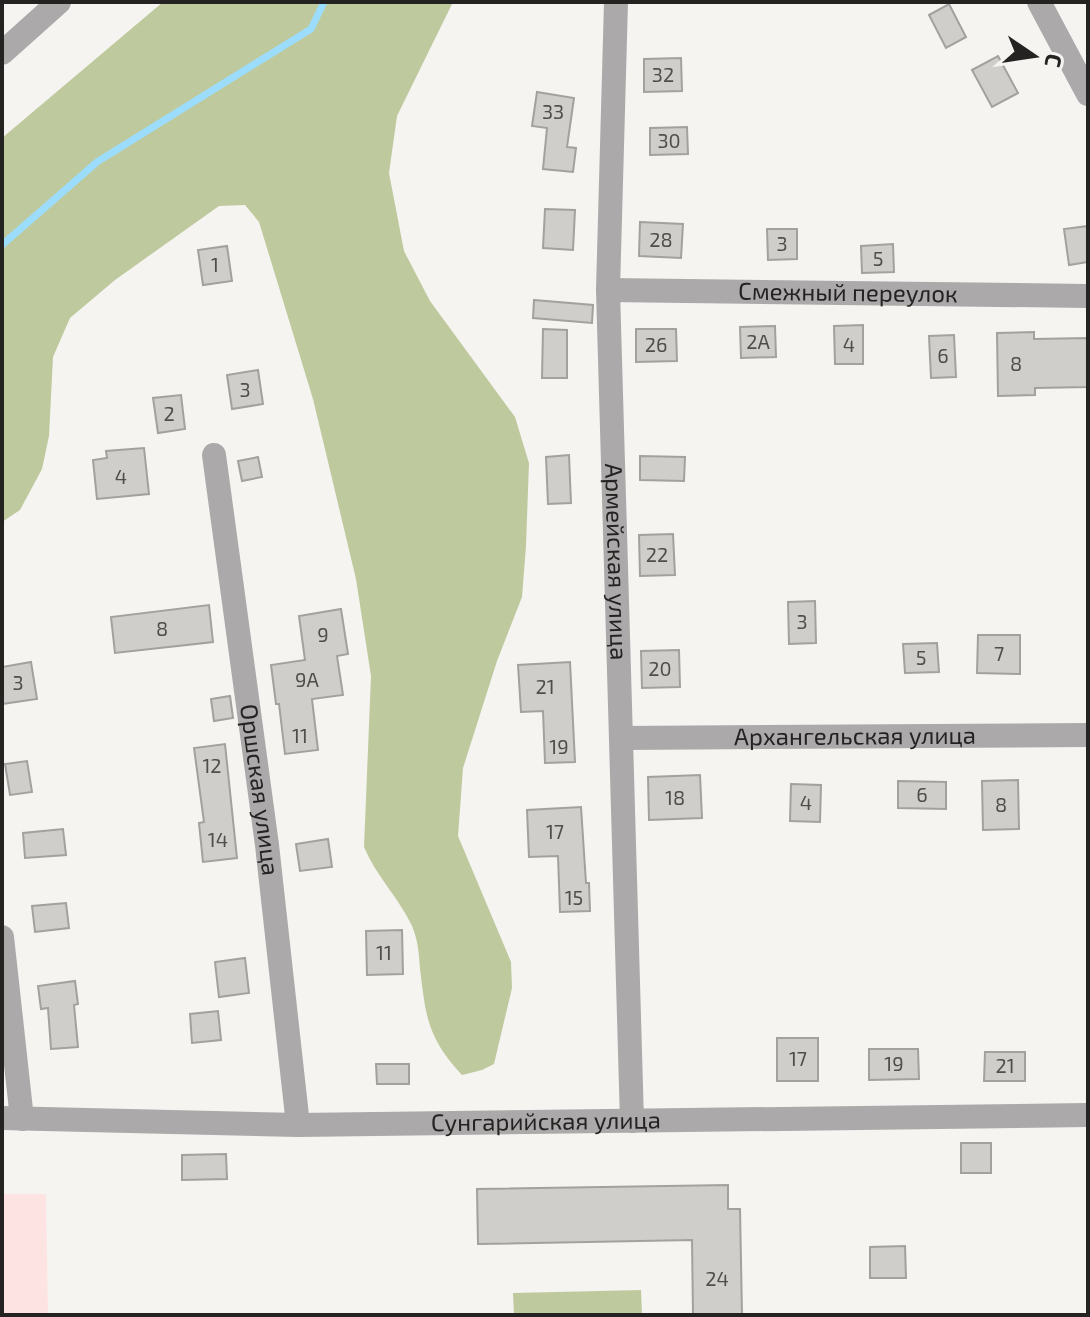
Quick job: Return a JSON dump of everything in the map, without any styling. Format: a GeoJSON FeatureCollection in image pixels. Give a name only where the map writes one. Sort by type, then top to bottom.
{"type":"FeatureCollection","features":[{"type":"Feature","properties":{"kind":"street"},"geometry":{"type":"LineString","coordinates":[[2,53],[59,2]]}},
{"type":"Feature","properties":{"kind":"street","name":"Армейская улица"},"geometry":{"type":"LineString","coordinates":[[616,2],[608,290],[632,1121]]}},
{"type":"Feature","properties":{"kind":"street"},"geometry":{"type":"LineString","coordinates":[[1039,2],[1088,94]]}},
{"type":"Feature","properties":{"kind":"street","name":"Смежный переулок"},"geometry":{"type":"LineString","coordinates":[[608,290],[1088,296]]}},
{"type":"Feature","properties":{"kind":"street","name":"Оршская улица"},"geometry":{"type":"LineString","coordinates":[[214,455],[265,830],[298,1125]]}},
{"type":"Feature","properties":{"kind":"street","name":"Архангельская улица"},"geometry":{"type":"LineString","coordinates":[[621,738],[1088,735]]}},
{"type":"Feature","properties":{"kind":"street"},"geometry":{"type":"LineString","coordinates":[[2,937],[12,1118]]}},
{"type":"Feature","properties":{"kind":"street","name":"Сунгарийская улица"},"geometry":{"type":"LineString","coordinates":[[12,1118],[298,1125],[1088,1115]]}},
{"type":"Feature","properties":{"kind":"shaded area"},"geometry":{"type":"Polygon","coordinates":[[[2,1194],[46,1194],[48,1315],[2,1315],[2,1194]]]}},
{"type":"Feature","properties":{"kind":"green space"},"geometry":{"type":"Polygon","coordinates":[[[163,2],[453,2],[397,116],[389,173],[404,251],[430,301],[515,417],[529,463],[522,597],[497,661],[463,768],[458,836],[511,962],[512,988],[494,1064],[482,1070],[462,1075],[435,1037],[427,1014],[414,931],[364,847],[371,676],[356,579],[313,399],[259,222],[245,205],[219,206],[115,280],[70,318],[53,357],[49,436],[42,469],[20,510],[2,522],[2,138],[163,2]]]}},
{"type":"Feature","properties":{"kind":"green space"},"geometry":{"type":"Polygon","coordinates":[[[641,1290],[642,1315],[514,1315],[513,1293],[641,1290]]]}},
{"type":"Feature","properties":{"kind":"building"},"geometry":{"type":"Polygon","coordinates":[[[949,4],[966,37],[946,48],[929,15],[949,4]]]}},
{"type":"Feature","properties":{"kind":"building"},"geometry":{"type":"Polygon","coordinates":[[[998,56],[1018,93],[992,107],[972,70],[998,56]]]}},
{"type":"Feature","properties":{"kind":"building"},"geometry":{"type":"Polygon","coordinates":[[[681,58],[682,91],[644,92],[644,59],[681,58]]]}},
{"type":"Feature","properties":{"kind":"building"},"geometry":{"type":"Polygon","coordinates":[[[537,92],[574,98],[567,147],[576,148],[573,172],[543,169],[547,128],[532,126],[537,92]]]}},
{"type":"Feature","properties":{"kind":"building"},"geometry":{"type":"Polygon","coordinates":[[[687,127],[688,154],[650,155],[650,128],[687,127]]]}},
{"type":"Feature","properties":{"kind":"building"},"geometry":{"type":"Polygon","coordinates":[[[545,209],[575,210],[573,250],[543,248],[545,209]]]}},
{"type":"Feature","properties":{"kind":"building"},"geometry":{"type":"Polygon","coordinates":[[[640,222],[683,224],[681,258],[639,256],[640,222]]]}},
{"type":"Feature","properties":{"kind":"building"},"geometry":{"type":"Polygon","coordinates":[[[1088,226],[1088,262],[1069,265],[1064,229],[1088,226]]]}},
{"type":"Feature","properties":{"kind":"building"},"geometry":{"type":"Polygon","coordinates":[[[767,229],[797,229],[797,259],[768,260],[767,229]]]}},
{"type":"Feature","properties":{"kind":"building"},"geometry":{"type":"Polygon","coordinates":[[[893,244],[894,272],[862,273],[861,246],[893,244]]]}},
{"type":"Feature","properties":{"kind":"building"},"geometry":{"type":"Polygon","coordinates":[[[227,246],[232,281],[203,285],[198,250],[227,246]]]}},
{"type":"Feature","properties":{"kind":"building"},"geometry":{"type":"Polygon","coordinates":[[[534,300],[593,305],[592,323],[533,318],[534,300]]]}},
{"type":"Feature","properties":{"kind":"building"},"geometry":{"type":"Polygon","coordinates":[[[863,325],[863,364],[835,364],[834,326],[863,325]]]}},
{"type":"Feature","properties":{"kind":"building"},"geometry":{"type":"Polygon","coordinates":[[[775,326],[776,357],[741,358],[740,327],[775,326]]]}},
{"type":"Feature","properties":{"kind":"building"},"geometry":{"type":"Polygon","coordinates":[[[543,329],[567,330],[567,378],[542,378],[543,329]]]}},
{"type":"Feature","properties":{"kind":"building"},"geometry":{"type":"Polygon","coordinates":[[[636,329],[676,329],[677,361],[636,362],[636,329]]]}},
{"type":"Feature","properties":{"kind":"building"},"geometry":{"type":"Polygon","coordinates":[[[1034,332],[1034,339],[1088,338],[1088,387],[1035,388],[1035,395],[998,396],[997,333],[1034,332]]]}},
{"type":"Feature","properties":{"kind":"building"},"geometry":{"type":"Polygon","coordinates":[[[954,335],[956,377],[931,378],[929,336],[954,335]]]}},
{"type":"Feature","properties":{"kind":"building"},"geometry":{"type":"Polygon","coordinates":[[[258,370],[263,404],[232,409],[227,375],[258,370]]]}},
{"type":"Feature","properties":{"kind":"building"},"geometry":{"type":"Polygon","coordinates":[[[181,395],[185,429],[158,433],[153,398],[181,395]]]}},
{"type":"Feature","properties":{"kind":"building"},"geometry":{"type":"Polygon","coordinates":[[[144,448],[149,494],[97,499],[93,460],[107,458],[106,451],[144,448]]]}},
{"type":"Feature","properties":{"kind":"building"},"geometry":{"type":"Polygon","coordinates":[[[569,455],[571,503],[548,504],[546,457],[569,455]]]}},
{"type":"Feature","properties":{"kind":"building"},"geometry":{"type":"Polygon","coordinates":[[[640,456],[685,457],[684,481],[640,480],[640,456]]]}},
{"type":"Feature","properties":{"kind":"building"},"geometry":{"type":"Polygon","coordinates":[[[258,457],[262,477],[242,481],[238,461],[258,457]]]}},
{"type":"Feature","properties":{"kind":"building"},"geometry":{"type":"Polygon","coordinates":[[[673,534],[675,575],[640,576],[639,535],[673,534]]]}},
{"type":"Feature","properties":{"kind":"building"},"geometry":{"type":"Polygon","coordinates":[[[815,601],[816,643],[789,644],[788,602],[815,601]]]}},
{"type":"Feature","properties":{"kind":"building"},"geometry":{"type":"Polygon","coordinates":[[[209,605],[213,642],[115,653],[111,617],[209,605]]]}},
{"type":"Feature","properties":{"kind":"building"},"geometry":{"type":"Polygon","coordinates":[[[341,609],[348,654],[337,656],[343,695],[312,699],[318,750],[285,754],[271,665],[305,660],[299,616],[341,609]]]}},
{"type":"Feature","properties":{"kind":"building"},"geometry":{"type":"Polygon","coordinates":[[[978,635],[1020,635],[1020,674],[977,673],[978,635]]]}},
{"type":"Feature","properties":{"kind":"building"},"geometry":{"type":"Polygon","coordinates":[[[937,643],[939,672],[905,673],[903,644],[937,643]]]}},
{"type":"Feature","properties":{"kind":"building"},"geometry":{"type":"Polygon","coordinates":[[[679,650],[680,687],[642,688],[641,651],[679,650]]]}},
{"type":"Feature","properties":{"kind":"building"},"geometry":{"type":"Polygon","coordinates":[[[31,662],[37,699],[2,704],[2,667],[31,662]]]}},
{"type":"Feature","properties":{"kind":"building"},"geometry":{"type":"Polygon","coordinates":[[[570,662],[575,762],[545,763],[543,711],[521,712],[518,665],[570,662]]]}},
{"type":"Feature","properties":{"kind":"building"},"geometry":{"type":"Polygon","coordinates":[[[230,696],[233,718],[214,721],[211,699],[230,696]]]}},
{"type":"Feature","properties":{"kind":"building"},"geometry":{"type":"Polygon","coordinates":[[[225,744],[237,858],[203,862],[199,823],[204,822],[194,748],[225,744]]]}},
{"type":"Feature","properties":{"kind":"building"},"geometry":{"type":"Polygon","coordinates":[[[27,761],[32,792],[10,795],[5,764],[27,761]]]}},
{"type":"Feature","properties":{"kind":"building"},"geometry":{"type":"Polygon","coordinates":[[[700,775],[702,818],[649,820],[648,777],[700,775]]]}},
{"type":"Feature","properties":{"kind":"building"},"geometry":{"type":"Polygon","coordinates":[[[1018,780],[1019,829],[983,830],[982,781],[1018,780]]]}},
{"type":"Feature","properties":{"kind":"building"},"geometry":{"type":"Polygon","coordinates":[[[898,781],[946,782],[946,809],[898,808],[898,781]]]}},
{"type":"Feature","properties":{"kind":"building"},"geometry":{"type":"Polygon","coordinates":[[[791,784],[821,785],[820,822],[790,821],[791,784]]]}},
{"type":"Feature","properties":{"kind":"building"},"geometry":{"type":"Polygon","coordinates":[[[581,807],[590,911],[560,912],[558,856],[529,857],[527,810],[581,807]]]}},
{"type":"Feature","properties":{"kind":"building"},"geometry":{"type":"Polygon","coordinates":[[[63,829],[66,855],[25,858],[23,833],[63,829]]]}},
{"type":"Feature","properties":{"kind":"building"},"geometry":{"type":"Polygon","coordinates":[[[328,839],[332,867],[300,871],[296,844],[328,839]]]}},
{"type":"Feature","properties":{"kind":"building"},"geometry":{"type":"Polygon","coordinates":[[[66,903],[69,928],[35,932],[32,906],[66,903]]]}},
{"type":"Feature","properties":{"kind":"building"},"geometry":{"type":"Polygon","coordinates":[[[402,930],[403,974],[367,975],[366,931],[402,930]]]}},
{"type":"Feature","properties":{"kind":"building"},"geometry":{"type":"Polygon","coordinates":[[[245,958],[249,993],[219,997],[215,962],[245,958]]]}},
{"type":"Feature","properties":{"kind":"building"},"geometry":{"type":"Polygon","coordinates":[[[75,981],[78,1047],[51,1049],[48,1008],[41,1009],[38,986],[75,981]]]}},
{"type":"Feature","properties":{"kind":"building"},"geometry":{"type":"Polygon","coordinates":[[[218,1011],[221,1040],[192,1043],[190,1014],[218,1011]]]}},
{"type":"Feature","properties":{"kind":"building"},"geometry":{"type":"Polygon","coordinates":[[[777,1038],[818,1038],[818,1081],[777,1081],[777,1038]]]}},
{"type":"Feature","properties":{"kind":"building"},"geometry":{"type":"Polygon","coordinates":[[[869,1049],[918,1049],[919,1079],[869,1080],[869,1049]]]}},
{"type":"Feature","properties":{"kind":"building"},"geometry":{"type":"Polygon","coordinates":[[[985,1052],[1025,1052],[1025,1081],[984,1081],[985,1052]]]}},
{"type":"Feature","properties":{"kind":"building"},"geometry":{"type":"Polygon","coordinates":[[[376,1064],[409,1064],[409,1084],[377,1084],[376,1064]]]}},
{"type":"Feature","properties":{"kind":"building"},"geometry":{"type":"Polygon","coordinates":[[[961,1143],[991,1143],[991,1173],[961,1173],[961,1143]]]}},
{"type":"Feature","properties":{"kind":"building"},"geometry":{"type":"Polygon","coordinates":[[[226,1154],[227,1179],[182,1180],[182,1155],[226,1154]]]}},
{"type":"Feature","properties":{"kind":"building"},"geometry":{"type":"Polygon","coordinates":[[[728,1185],[728,1209],[740,1209],[742,1315],[693,1315],[692,1240],[478,1244],[477,1189],[728,1185]]]}},
{"type":"Feature","properties":{"kind":"building"},"geometry":{"type":"Polygon","coordinates":[[[905,1246],[906,1278],[870,1278],[870,1247],[905,1246]]]}},
{"type":"Feature","properties":{"kind":"waterway"},"geometry":{"type":"LineString","coordinates":[[2,245],[97,162],[311,29],[324,2]]}}]}
